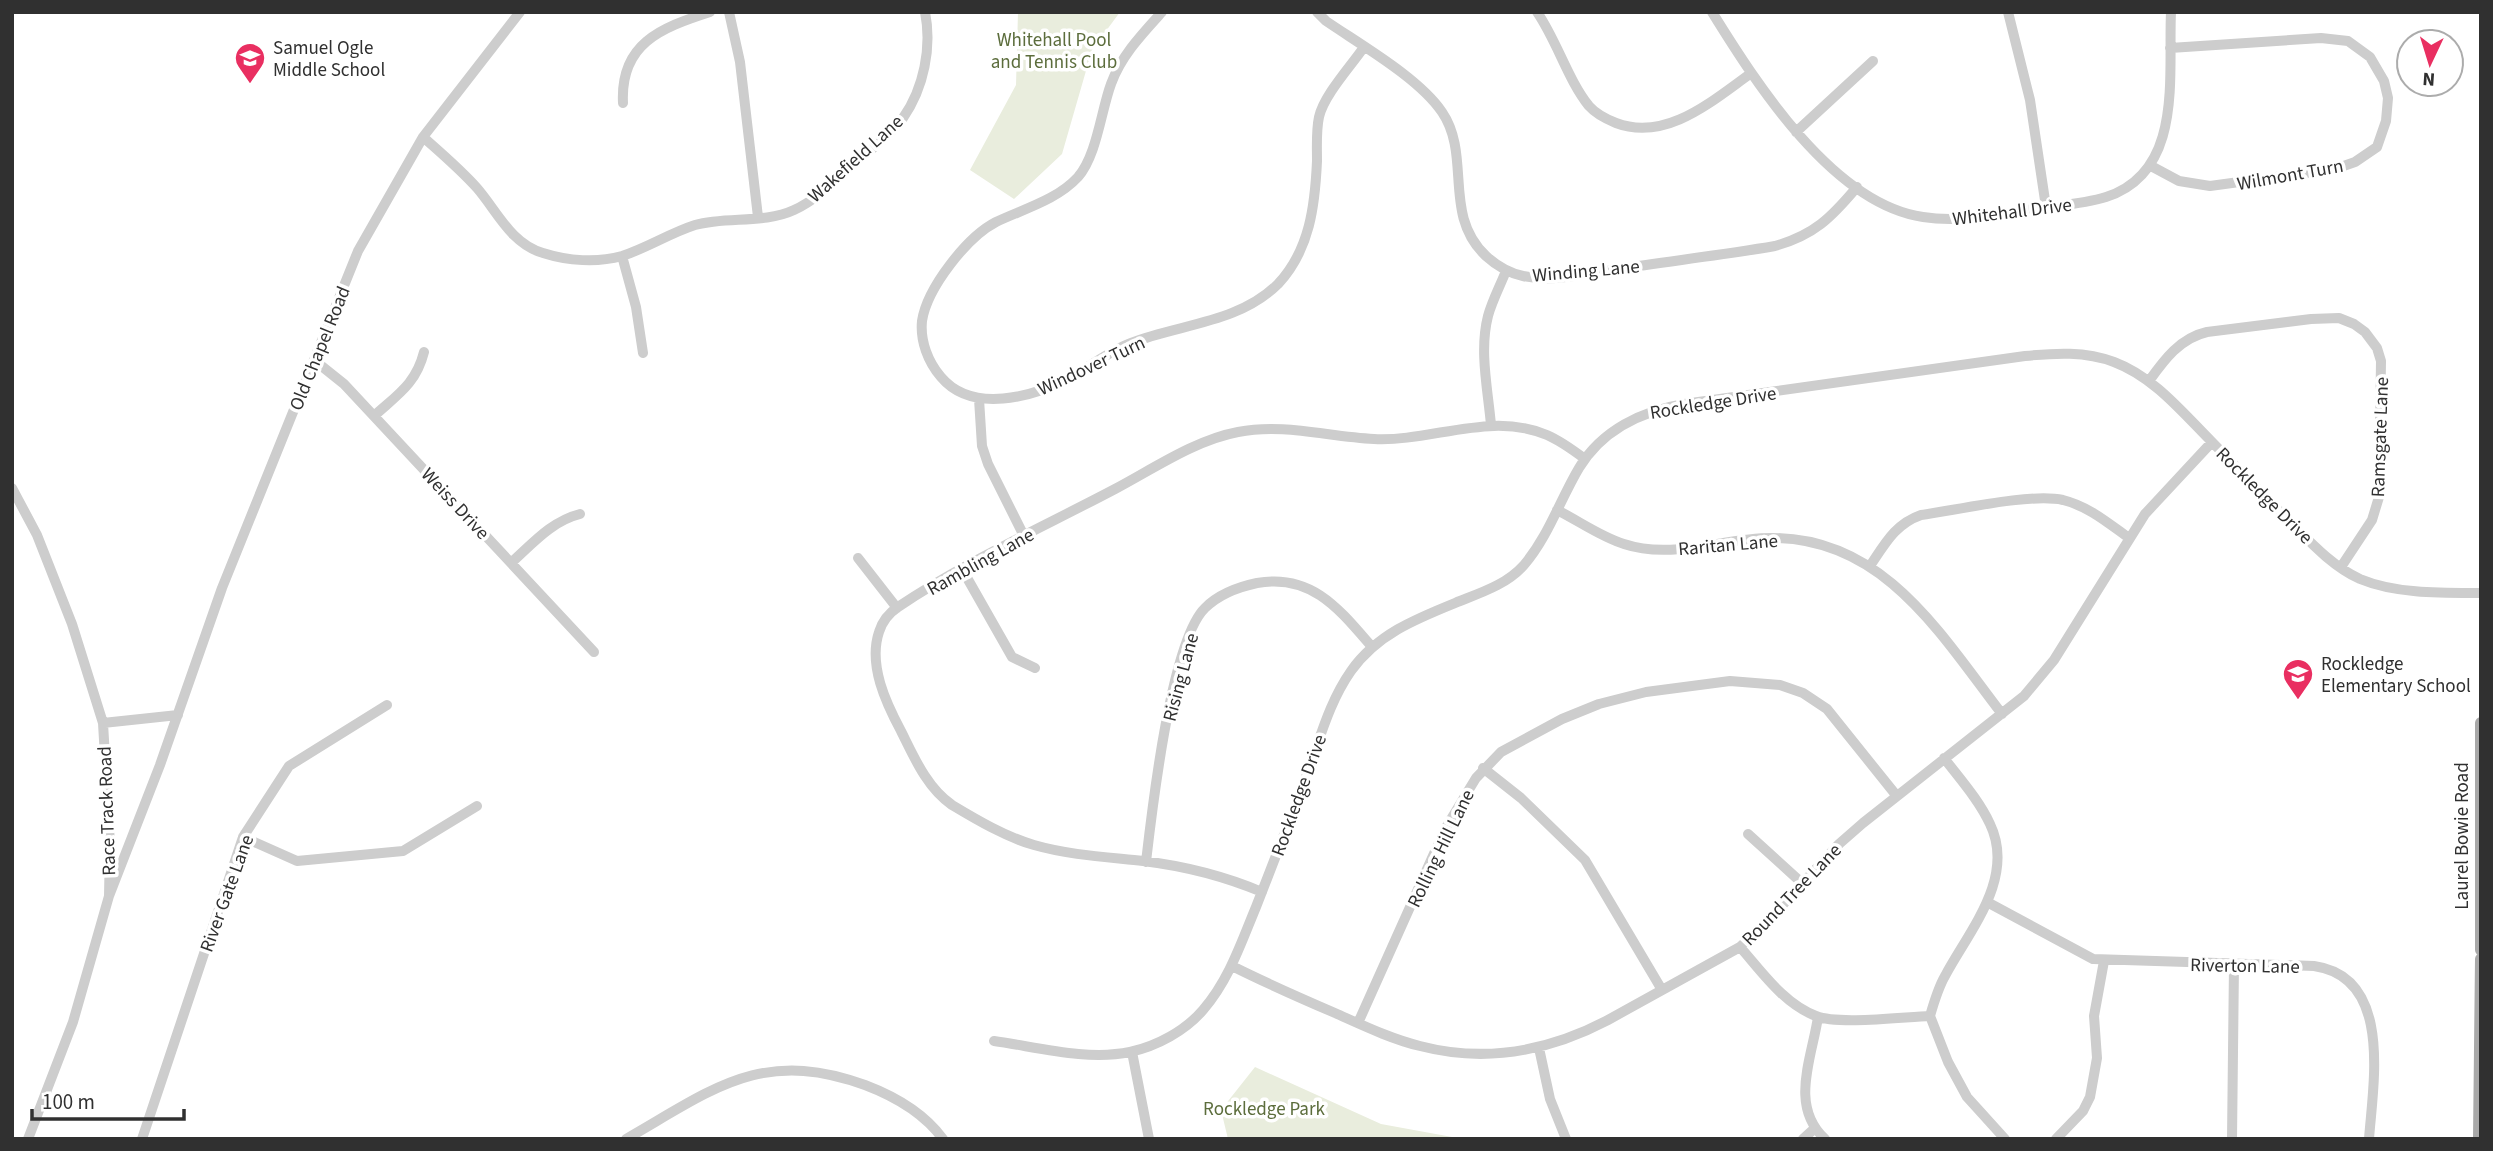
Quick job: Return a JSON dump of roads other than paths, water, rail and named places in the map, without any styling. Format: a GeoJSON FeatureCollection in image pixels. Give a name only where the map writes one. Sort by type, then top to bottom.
{"type":"FeatureCollection","features":[{"type":"Feature","properties":{"kind":"main road","name":"Laurel Bowie Road"},"geometry":{"type":"LineString","coordinates":[[2481,723],[2481,950]]}},
{"type":"Feature","properties":{"kind":"main road"},"geometry":{"type":"LineString","coordinates":[[2479,1139],[2481,959]]}},
{"type":"Feature","properties":{"kind":"street","name":"Old Chapel Road"},"geometry":{"type":"LineString","coordinates":[[108,896],[136,831],[222,588],[369,229],[423,137],[520,12]]}},
{"type":"Feature","properties":{"kind":"street"},"geometry":{"type":"LineString","coordinates":[[623,103],[622,84],[626,67],[647,40],[677,23],[710,12]]}},
{"type":"Feature","properties":{"kind":"street"},"geometry":{"type":"LineString","coordinates":[[729,12],[740,62],[758,217]]}},
{"type":"Feature","properties":{"kind":"street","name":"Wakefield Lane"},"geometry":{"type":"LineString","coordinates":[[423,137],[460,170],[511,232],[532,248],[574,260],[622,256],[701,223],[793,211],[837,180],[902,119],[910,105],[926,60],[929,35],[925,12]]}},
{"type":"Feature","properties":{"kind":"street","name":"Windover Turn"},"geometry":{"type":"LineString","coordinates":[[1162,12],[1119,65],[1111,82],[1089,157],[1079,176],[1053,195],[987,227],[957,257],[929,299],[922,324],[925,347],[931,363],[946,383],[962,393],[979,399],[1014,397],[1046,388],[1067,380],[1130,343],[1191,327],[1234,311],[1252,303],[1276,286],[1295,261],[1307,235],[1315,189],[1320,113],[1364,47]]}},
{"type":"Feature","properties":{"kind":"street","name":"Winding Lane"},"geometry":{"type":"LineString","coordinates":[[1317,12],[1419,88],[1444,115],[1453,140],[1463,220],[1480,250],[1506,271],[1529,277],[1563,277],[1775,246],[1805,236],[1824,223],[1857,187]]}},
{"type":"Feature","properties":{"kind":"street"},"geometry":{"type":"LineString","coordinates":[[1537,12],[1589,106],[1603,117],[1622,125],[1651,128],[1666,125],[1686,116],[1750,74]]}},
{"type":"Feature","properties":{"kind":"street","name":"Whitehall Drive"},"geometry":{"type":"LineString","coordinates":[[1712,12],[1750,74],[1796,132],[1857,187],[1878,202],[1899,211],[1931,218],[1967,218],[2090,202],[2122,190],[2151,166],[2162,140],[2167,116],[2171,12]]}},
{"type":"Feature","properties":{"kind":"street"},"geometry":{"type":"LineString","coordinates":[[2008,12],[2030,100],[2046,207]]}},
{"type":"Feature","properties":{"kind":"street","name":"Wilmont Turn"},"geometry":{"type":"LineString","coordinates":[[2151,166],[2179,181],[2210,186],[2335,169],[2371,153],[2380,142],[2386,121],[2388,98],[2377,68],[2362,50],[2348,41],[2321,38],[2169,48]]}},
{"type":"Feature","properties":{"kind":"street"},"geometry":{"type":"LineString","coordinates":[[1796,132],[1873,61]]}},
{"type":"Feature","properties":{"kind":"street"},"geometry":{"type":"LineString","coordinates":[[622,256],[636,307],[643,353]]}},
{"type":"Feature","properties":{"kind":"street"},"geometry":{"type":"LineString","coordinates":[[1492,425],[1484,352],[1485,330],[1488,314],[1506,271]]}},
{"type":"Feature","properties":{"kind":"street","name":"Ramsgate Lane"},"geometry":{"type":"LineString","coordinates":[[2149,382],[2177,347],[2197,334],[2329,317],[2344,320],[2365,332],[2377,348],[2381,361],[2380,487],[2372,520],[2341,568]]}},
{"type":"Feature","properties":{"kind":"street"},"geometry":{"type":"LineString","coordinates":[[374,416],[413,379],[425,352]]}},
{"type":"Feature","properties":{"kind":"street","name":"Rockledge Drive"},"geometry":{"type":"LineString","coordinates":[[994,1041],[1094,1055],[1132,1052],[1170,1036],[1192,1021],[1212,998],[1232,966],[1325,719],[1341,686],[1372,647],[1398,628],[1490,589],[1515,574],[1535,551],[1585,459],[1621,425],[1634,417],[1662,408],[2025,356],[2083,354],[2118,364],[2149,382],[2301,532],[2341,568],[2357,578],[2384,587],[2481,593]]}},
{"type":"Feature","properties":{"kind":"street","name":"Weiss Drive"},"geometry":{"type":"LineString","coordinates":[[314,360],[344,384],[594,652]]}},
{"type":"Feature","properties":{"kind":"street"},"geometry":{"type":"LineString","coordinates":[[979,399],[979,432],[988,464],[1024,536]]}},
{"type":"Feature","properties":{"kind":"street","name":"Rambling Lane"},"geometry":{"type":"LineString","coordinates":[[1262,892],[1205,873],[1026,843],[982,821],[939,794],[894,718],[876,665],[879,631],[890,614],[962,569],[1024,536],[1196,447],[1233,432],[1283,429],[1377,439],[1492,425],[1544,434],[1585,459]]}},
{"type":"Feature","properties":{"kind":"street","name":"Round Tree Lane"},"geometry":{"type":"LineString","coordinates":[[1232,966],[1358,1023],[1419,1046],[1453,1052],[1507,1053],[1539,1048],[1587,1031],[1740,947],[1839,845],[1896,795],[2024,696],[2054,660],[2145,514],[2212,442]]}},
{"type":"Feature","properties":{"kind":"street","name":"Race Track Road"},"geometry":{"type":"LineString","coordinates":[[12,488],[37,535],[72,624],[103,723],[110,844],[108,896],[73,1022],[28,1139]]}},
{"type":"Feature","properties":{"kind":"street"},"geometry":{"type":"LineString","coordinates":[[1870,566],[1892,534],[1912,518],[2016,501],[2052,499],[2070,503],[2093,513],[2129,538]]}},
{"type":"Feature","properties":{"kind":"street","name":"Raritan Lane"},"geometry":{"type":"LineString","coordinates":[[1558,510],[1618,542],[1634,547],[1670,550],[1756,538],[1792,539],[1826,545],[1870,566],[1915,603],[2002,714]]}},
{"type":"Feature","properties":{"kind":"street"},"geometry":{"type":"LineString","coordinates":[[512,562],[548,529],[565,518],[580,514]]}},
{"type":"Feature","properties":{"kind":"street"},"geometry":{"type":"LineString","coordinates":[[858,558],[897,608]]}},
{"type":"Feature","properties":{"kind":"street"},"geometry":{"type":"LineString","coordinates":[[962,569],[1012,657],[1035,668]]}},
{"type":"Feature","properties":{"kind":"street","name":"Rising Lane"},"geometry":{"type":"LineString","coordinates":[[1146,862],[1156,784],[1175,684],[1190,631],[1204,609],[1237,588],[1272,582],[1292,584],[1320,594],[1330,601],[1372,647]]}},
{"type":"Feature","properties":{"kind":"street","name":"Rolling Hill Lane"},"geometry":{"type":"LineString","coordinates":[[1358,1023],[1458,804],[1483,768],[1501,752],[1538,730],[1599,704],[1621,696],[1719,682],[1761,682],[1790,688],[1820,703],[1842,726],[1896,795]]}},
{"type":"Feature","properties":{"kind":"street","name":"River Gate Lane"},"geometry":{"type":"LineString","coordinates":[[142,1139],[243,837],[289,766],[387,705]]}},
{"type":"Feature","properties":{"kind":"street"},"geometry":{"type":"LineString","coordinates":[[103,723],[178,715]]}},
{"type":"Feature","properties":{"kind":"street"},"geometry":{"type":"LineString","coordinates":[[1944,758],[1982,810],[1995,837],[1997,864],[1987,902],[1946,974],[1930,1016],[1948,1062],[1967,1097],[2005,1139]]}},
{"type":"Feature","properties":{"kind":"street"},"geometry":{"type":"LineString","coordinates":[[1483,768],[1521,798],[1585,860],[1662,990]]}},
{"type":"Feature","properties":{"kind":"street"},"geometry":{"type":"LineString","coordinates":[[243,837],[297,861],[403,851],[477,806]]}},
{"type":"Feature","properties":{"kind":"street"},"geometry":{"type":"LineString","coordinates":[[1748,834],[1803,884]]}},
{"type":"Feature","properties":{"kind":"street","name":"Riverton Lane"},"geometry":{"type":"LineString","coordinates":[[1987,902],[2082,954],[2104,961],[2321,968],[2340,976],[2356,989],[2371,1020],[2375,1057],[2369,1139]]}},
{"type":"Feature","properties":{"kind":"street"},"geometry":{"type":"LineString","coordinates":[[1740,947],[1789,1000],[1818,1017],[1839,1020],[1930,1016]]}},
{"type":"Feature","properties":{"kind":"street"},"geometry":{"type":"LineString","coordinates":[[2056,1139],[2084,1111],[2090,1097],[2097,1058],[2094,1016],[2104,961]]}},
{"type":"Feature","properties":{"kind":"street"},"geometry":{"type":"LineString","coordinates":[[2232,1139],[2234,964]]}},
{"type":"Feature","properties":{"kind":"street"},"geometry":{"type":"LineString","coordinates":[[1818,1017],[1805,1088],[1814,1129],[1825,1139]]}},
{"type":"Feature","properties":{"kind":"street"},"geometry":{"type":"LineString","coordinates":[[1539,1048],[1550,1099],[1566,1139]]}},
{"type":"Feature","properties":{"kind":"street"},"geometry":{"type":"LineString","coordinates":[[1132,1052],[1149,1139]]}},
{"type":"Feature","properties":{"kind":"street"},"geometry":{"type":"LineString","coordinates":[[626,1139],[718,1086],[766,1071],[784,1070],[842,1077],[889,1094],[920,1115],[943,1139]]}},
{"type":"Feature","properties":{"kind":"street"},"geometry":{"type":"LineString","coordinates":[[1803,1139],[1814,1129]]}},
{"type":"Feature","properties":{"kind":"place","name":"Samuel Ogle Middle School"},"geometry":{"type":"Point","coordinates":[250,85]}},
{"type":"Feature","properties":{"kind":"place","name":"Rockledge Elementary School"},"geometry":{"type":"Point","coordinates":[2298,701]}},
{"type":"Feature","properties":{"kind":"park label","name":"Whitehall Pool and Tennis Club"},"geometry":{"type":"Point","coordinates":[1054,50]}},
{"type":"Feature","properties":{"kind":"park label","name":"Rockledge Park"},"geometry":{"type":"Point","coordinates":[1264,1108]}}]}
